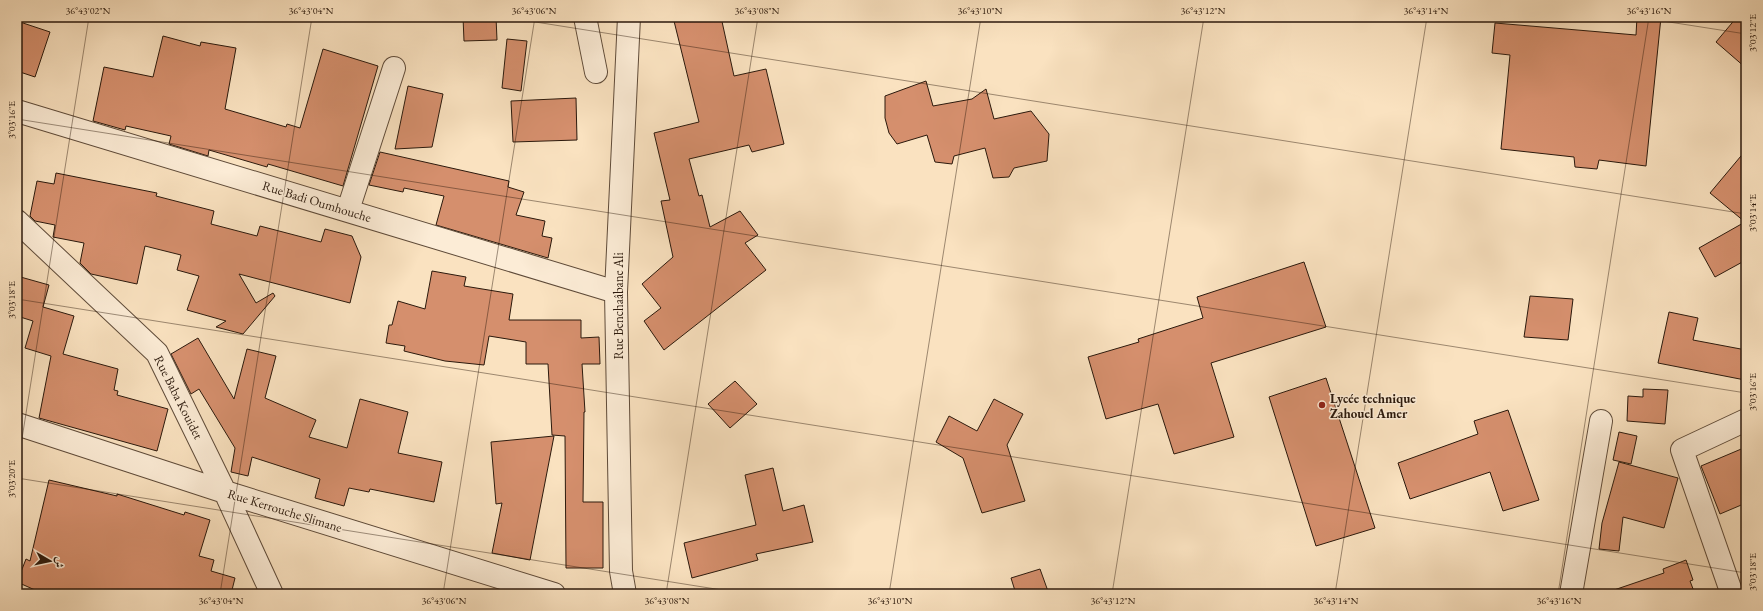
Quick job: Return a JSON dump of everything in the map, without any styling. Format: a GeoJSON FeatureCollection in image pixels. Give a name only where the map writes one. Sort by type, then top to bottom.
{"type":"FeatureCollection","features":[{"type":"Feature","properties":{"kind":"street"},"geometry":{"type":"LineString","coordinates":[[585,17],[596,72]]}},
{"type":"Feature","properties":{"kind":"street","name":"Rue Benchaâbane Ali"},"geometry":{"type":"LineString","coordinates":[[625,594],[621,571],[616,292],[629,17]]}},
{"type":"Feature","properties":{"kind":"street"},"geometry":{"type":"LineString","coordinates":[[348,210],[394,68]]}},
{"type":"Feature","properties":{"kind":"street","name":"Rue Badi Oumhouche"},"geometry":{"type":"LineString","coordinates":[[17,111],[616,292]]}},
{"type":"Feature","properties":{"kind":"street","name":"Rue Baba Kouidet"},"geometry":{"type":"LineString","coordinates":[[17,221],[157,353],[225,492],[272,594]]}},
{"type":"Feature","properties":{"kind":"street"},"geometry":{"type":"LineString","coordinates":[[1732,594],[1682,450],[1746,420]]}},
{"type":"Feature","properties":{"kind":"street"},"geometry":{"type":"LineString","coordinates":[[1571,594],[1602,421]]}},
{"type":"Feature","properties":{"kind":"street","name":"Rue Kerrouche Slimane"},"geometry":{"type":"LineString","coordinates":[[17,424],[225,492],[554,594]]}},
{"type":"Feature","properties":{"kind":"building"},"geometry":{"type":"Polygon","coordinates":[[[463,17],[496,17],[497,40],[464,41],[463,17]]]}},
{"type":"Feature","properties":{"kind":"building"},"geometry":{"type":"Polygon","coordinates":[[[673,17],[721,17],[734,76],[766,69],[784,144],[752,152],[749,145],[689,159],[699,196],[702,195],[710,227],[740,211],[758,235],[745,243],[766,270],[664,350],[644,321],[661,308],[642,284],[673,257],[661,201],[670,200],[654,133],[699,122],[673,17]]]}},
{"type":"Feature","properties":{"kind":"building"},"geometry":{"type":"Polygon","coordinates":[[[1637,17],[1661,17],[1646,166],[1599,160],[1597,169],[1575,167],[1574,157],[1501,149],[1510,55],[1492,53],[1495,23],[1636,35],[1637,17]]]}},
{"type":"Feature","properties":{"kind":"building"},"geometry":{"type":"Polygon","coordinates":[[[1737,17],[1746,17],[1746,68],[1716,42],[1737,17]]]}},
{"type":"Feature","properties":{"kind":"building"},"geometry":{"type":"Polygon","coordinates":[[[17,21],[50,32],[35,77],[17,71],[17,21]]]}},
{"type":"Feature","properties":{"kind":"building"},"geometry":{"type":"Polygon","coordinates":[[[163,36],[200,46],[201,42],[236,48],[225,109],[286,127],[287,124],[300,128],[323,49],[378,66],[343,186],[268,164],[267,167],[209,150],[208,156],[169,144],[171,136],[126,126],[125,130],[93,121],[104,67],[153,77],[163,36]]]}},
{"type":"Feature","properties":{"kind":"building"},"geometry":{"type":"Polygon","coordinates":[[[507,39],[527,41],[521,91],[502,88],[507,39]]]}},
{"type":"Feature","properties":{"kind":"building"},"geometry":{"type":"Polygon","coordinates":[[[926,81],[933,106],[972,99],[986,89],[994,119],[1031,111],[1049,134],[1047,161],[1014,168],[1009,177],[993,178],[985,148],[954,156],[952,164],[935,162],[927,135],[897,144],[889,133],[885,118],[885,96],[926,81]]]}},
{"type":"Feature","properties":{"kind":"building"},"geometry":{"type":"Polygon","coordinates":[[[408,86],[443,94],[432,147],[395,149],[408,86]]]}},
{"type":"Feature","properties":{"kind":"building"},"geometry":{"type":"Polygon","coordinates":[[[576,98],[577,140],[513,142],[511,101],[576,98]]]}},
{"type":"Feature","properties":{"kind":"building"},"geometry":{"type":"Polygon","coordinates":[[[1746,150],[1746,260],[1715,277],[1699,248],[1745,222],[1710,193],[1746,150]]]}},
{"type":"Feature","properties":{"kind":"building"},"geometry":{"type":"Polygon","coordinates":[[[380,152],[509,181],[508,187],[524,192],[516,215],[545,221],[542,236],[552,238],[548,258],[436,225],[444,196],[404,188],[403,192],[369,185],[380,152]]]}},
{"type":"Feature","properties":{"kind":"building"},"geometry":{"type":"Polygon","coordinates":[[[56,173],[157,193],[156,196],[214,211],[211,224],[257,236],[260,226],[321,242],[325,229],[352,236],[361,257],[350,303],[239,274],[256,303],[273,293],[275,296],[243,334],[216,327],[226,321],[187,310],[199,276],[177,270],[181,255],[145,246],[137,284],[91,274],[80,263],[84,243],[53,237],[55,225],[35,221],[30,216],[37,181],[54,184],[56,173]]]}},
{"type":"Feature","properties":{"kind":"building"},"geometry":{"type":"Polygon","coordinates":[[[1304,262],[1326,327],[1211,363],[1234,437],[1174,454],[1158,404],[1106,419],[1088,357],[1139,342],[1138,339],[1203,318],[1197,297],[1304,262]]]}},
{"type":"Feature","properties":{"kind":"building"},"geometry":{"type":"Polygon","coordinates":[[[432,271],[466,277],[464,286],[513,294],[509,320],[581,320],[581,338],[599,337],[600,364],[582,364],[585,412],[583,502],[603,502],[603,568],[566,568],[565,436],[552,435],[548,364],[526,364],[526,342],[489,336],[484,365],[445,361],[404,351],[405,346],[386,343],[389,325],[392,325],[398,301],[425,309],[432,271]]]}},
{"type":"Feature","properties":{"kind":"building"},"geometry":{"type":"Polygon","coordinates":[[[17,276],[49,285],[43,307],[74,316],[63,354],[118,369],[114,390],[118,391],[117,395],[168,409],[157,451],[39,418],[51,356],[25,348],[33,321],[17,316],[17,276]]]}},
{"type":"Feature","properties":{"kind":"building"},"geometry":{"type":"Polygon","coordinates":[[[1530,296],[1573,299],[1568,340],[1524,337],[1530,296]]]}},
{"type":"Feature","properties":{"kind":"building"},"geometry":{"type":"Polygon","coordinates":[[[1669,312],[1698,318],[1693,340],[1746,350],[1745,380],[1658,363],[1669,312]]]}},
{"type":"Feature","properties":{"kind":"building"},"geometry":{"type":"Polygon","coordinates":[[[198,338],[234,399],[247,349],[276,356],[265,398],[316,420],[309,437],[347,448],[360,399],[408,412],[398,453],[442,462],[434,502],[370,489],[369,492],[349,488],[344,506],[315,498],[320,479],[252,457],[248,476],[231,472],[235,448],[199,389],[191,394],[171,354],[198,338]]]}},
{"type":"Feature","properties":{"kind":"building"},"geometry":{"type":"Polygon","coordinates":[[[1326,378],[1375,528],[1316,546],[1269,397],[1326,378]]]}},
{"type":"Feature","properties":{"kind":"building"},"geometry":{"type":"Polygon","coordinates":[[[735,381],[757,404],[730,428],[708,404],[735,381]]]}},
{"type":"Feature","properties":{"kind":"building"},"geometry":{"type":"Polygon","coordinates":[[[1643,389],[1668,390],[1665,424],[1627,421],[1628,396],[1643,397],[1643,389]]]}},
{"type":"Feature","properties":{"kind":"building"},"geometry":{"type":"Polygon","coordinates":[[[994,399],[1023,414],[1007,445],[1025,501],[982,513],[963,458],[936,442],[949,416],[977,431],[994,399]]]}},
{"type":"Feature","properties":{"kind":"building"},"geometry":{"type":"Polygon","coordinates":[[[1508,410],[1539,500],[1503,511],[1490,472],[1410,499],[1398,463],[1478,434],[1474,421],[1508,410]]]}},
{"type":"Feature","properties":{"kind":"building"},"geometry":{"type":"Polygon","coordinates":[[[1619,432],[1637,436],[1631,464],[1613,460],[1619,432]]]}},
{"type":"Feature","properties":{"kind":"building"},"geometry":{"type":"Polygon","coordinates":[[[554,436],[530,560],[492,553],[502,503],[496,504],[491,442],[554,436]]]}},
{"type":"Feature","properties":{"kind":"building"},"geometry":{"type":"Polygon","coordinates":[[[1746,447],[1746,503],[1720,514],[1701,466],[1746,447]]]}},
{"type":"Feature","properties":{"kind":"building"},"geometry":{"type":"Polygon","coordinates":[[[1619,462],[1678,478],[1664,528],[1623,517],[1619,551],[1599,549],[1602,523],[1619,462]]]}},
{"type":"Feature","properties":{"kind":"building"},"geometry":{"type":"Polygon","coordinates":[[[773,468],[783,511],[804,505],[813,542],[756,554],[758,560],[692,578],[684,543],[756,525],[745,475],[773,468]]]}},
{"type":"Feature","properties":{"kind":"building"},"geometry":{"type":"Polygon","coordinates":[[[49,480],[117,496],[117,494],[184,515],[185,512],[210,520],[199,556],[214,560],[211,571],[235,578],[231,594],[44,594],[17,582],[26,559],[30,561],[49,480]]]}},
{"type":"Feature","properties":{"kind":"building"},"geometry":{"type":"Polygon","coordinates":[[[1686,560],[1693,580],[1690,581],[1695,594],[1612,594],[1611,591],[1664,573],[1663,569],[1686,560]]]}},
{"type":"Feature","properties":{"kind":"building"},"geometry":{"type":"Polygon","coordinates":[[[1040,569],[1049,594],[1016,594],[1011,578],[1040,569]]]}},
{"type":"Feature","properties":{"kind":"place","name":"Lycée technique Zahouel Amer"},"geometry":{"type":"Point","coordinates":[1322,405]}}]}
